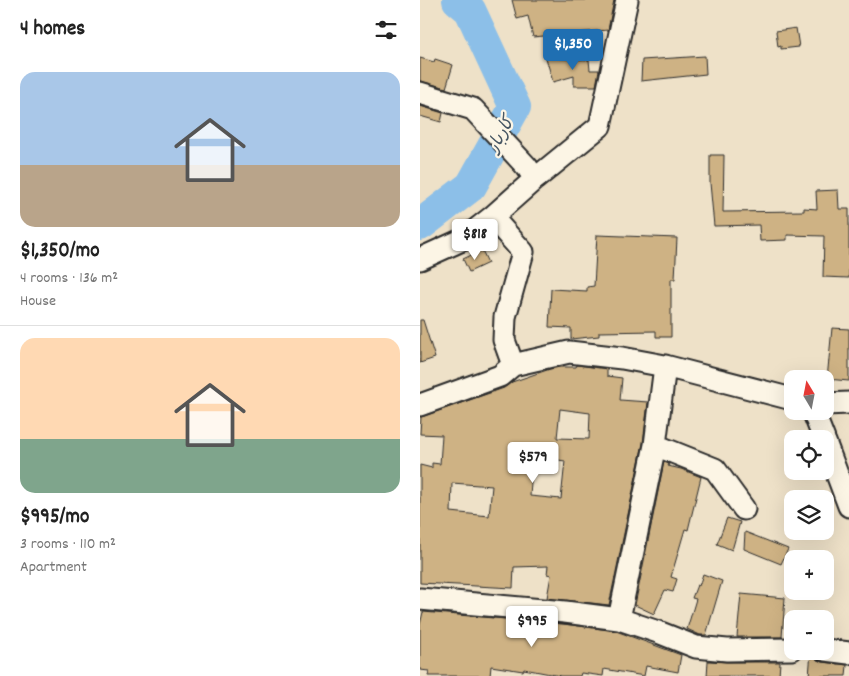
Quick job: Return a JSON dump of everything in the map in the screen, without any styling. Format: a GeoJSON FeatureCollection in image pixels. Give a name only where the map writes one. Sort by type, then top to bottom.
{"type":"FeatureCollection","features":[{"type":"Feature","properties":{"kind":"street"},"geometry":{"type":"LineString","coordinates":[[420,258],[464,239],[492,217],[531,173],[600,126],[626,0]]}},
{"type":"Feature","properties":{"kind":"street"},"geometry":{"type":"LineString","coordinates":[[420,93],[473,109],[531,173]]}},
{"type":"Feature","properties":{"kind":"street"},"geometry":{"type":"LineString","coordinates":[[492,217],[523,252],[515,287],[505,317],[504,340],[513,365]]}},
{"type":"Feature","properties":{"kind":"street"},"geometry":{"type":"LineString","coordinates":[[420,405],[500,376],[513,365],[569,352],[622,358],[665,366],[784,397]]}},
{"type":"Feature","properties":{"kind":"street"},"geometry":{"type":"LineString","coordinates":[[619,620],[655,445],[665,366]]}},
{"type":"Feature","properties":{"kind":"street"},"geometry":{"type":"LineString","coordinates":[[834,404],[849,404]]}},
{"type":"Feature","properties":{"kind":"street"},"geometry":{"type":"LineString","coordinates":[[655,445],[716,469],[744,509]]}},
{"type":"Feature","properties":{"kind":"street"},"geometry":{"type":"LineString","coordinates":[[834,466],[849,506]]}},
{"type":"Feature","properties":{"kind":"street"},"geometry":{"type":"LineString","coordinates":[[420,598],[565,612],[619,620],[658,632],[696,647],[727,650],[784,649]]}},
{"type":"Feature","properties":{"kind":"street"},"geometry":{"type":"LineString","coordinates":[[834,651],[849,653]]}},
{"type":"Feature","properties":{"kind":"building"},"geometry":{"type":"Polygon","coordinates":[[[512,0],[614,0],[608,30],[533,37],[528,16],[517,19],[512,0]]]}},
{"type":"Feature","properties":{"kind":"building"},"geometry":{"type":"Polygon","coordinates":[[[796,28],[799,47],[781,49],[781,46],[778,47],[776,31],[796,28]]]}},
{"type":"Feature","properties":{"kind":"building"},"geometry":{"type":"Polygon","coordinates":[[[705,56],[706,74],[641,81],[642,60],[705,56]]]}},
{"type":"Feature","properties":{"kind":"building"},"geometry":{"type":"Polygon","coordinates":[[[420,58],[434,62],[435,59],[453,65],[446,88],[420,81],[420,58]]]}},
{"type":"Feature","properties":{"kind":"building"},"geometry":{"type":"Polygon","coordinates":[[[546,58],[589,60],[590,70],[599,70],[596,86],[574,86],[574,76],[553,82],[546,58]]]}},
{"type":"Feature","properties":{"kind":"building"},"geometry":{"type":"Polygon","coordinates":[[[420,106],[443,113],[441,122],[420,116],[420,106]]]}},
{"type":"Feature","properties":{"kind":"building"},"geometry":{"type":"Polygon","coordinates":[[[710,155],[724,155],[723,212],[804,211],[804,208],[817,209],[816,191],[838,190],[839,209],[849,209],[849,278],[823,277],[824,236],[787,235],[787,240],[760,241],[759,225],[714,226],[710,183],[710,155]]]}},
{"type":"Feature","properties":{"kind":"building"},"geometry":{"type":"Polygon","coordinates":[[[597,235],[677,238],[675,279],[671,279],[671,337],[656,337],[656,331],[599,332],[599,336],[571,339],[571,328],[549,327],[551,289],[587,291],[587,287],[594,286],[597,235]]]}},
{"type":"Feature","properties":{"kind":"building"},"geometry":{"type":"Polygon","coordinates":[[[482,250],[488,263],[469,272],[463,259],[482,250]]]}},
{"type":"Feature","properties":{"kind":"building"},"geometry":{"type":"Polygon","coordinates":[[[420,320],[423,320],[435,358],[420,363],[420,320]]]}},
{"type":"Feature","properties":{"kind":"building"},"geometry":{"type":"Polygon","coordinates":[[[832,328],[849,329],[849,381],[834,380],[834,370],[828,370],[832,328]]]}},
{"type":"Feature","properties":{"kind":"building"},"geometry":{"type":"Polygon","coordinates":[[[577,365],[607,369],[607,376],[622,378],[620,400],[648,402],[643,443],[609,605],[547,598],[551,575],[547,574],[548,566],[514,567],[513,588],[420,583],[420,465],[432,468],[432,463],[440,464],[442,435],[420,434],[421,417],[504,388],[512,382],[550,369],[576,367],[577,365]],[[560,409],[557,438],[589,439],[590,413],[560,409]],[[533,456],[530,496],[561,499],[565,461],[533,456]],[[452,483],[451,512],[489,516],[492,486],[452,483]]]}},
{"type":"Feature","properties":{"kind":"building"},"geometry":{"type":"Polygon","coordinates":[[[664,462],[669,464],[668,466],[701,477],[688,530],[685,529],[671,577],[677,579],[673,592],[665,590],[654,614],[635,605],[664,462]]]}},
{"type":"Feature","properties":{"kind":"building"},"geometry":{"type":"Polygon","coordinates":[[[727,518],[740,522],[732,550],[717,544],[727,518]]]}},
{"type":"Feature","properties":{"kind":"building"},"geometry":{"type":"Polygon","coordinates":[[[745,532],[788,549],[784,550],[784,558],[781,564],[744,549],[745,532]]]}},
{"type":"Feature","properties":{"kind":"building"},"geometry":{"type":"Polygon","coordinates":[[[703,574],[722,581],[706,635],[700,635],[687,629],[696,599],[692,598],[703,574]]]}},
{"type":"Feature","properties":{"kind":"building"},"geometry":{"type":"Polygon","coordinates":[[[741,594],[784,598],[782,637],[737,637],[741,594]]]}},
{"type":"Feature","properties":{"kind":"building"},"geometry":{"type":"Polygon","coordinates":[[[423,612],[564,624],[616,631],[681,655],[678,672],[646,666],[644,676],[604,669],[603,676],[581,673],[580,676],[561,676],[524,669],[523,671],[491,666],[490,676],[428,676],[429,671],[420,670],[420,625],[423,612]]]}},
{"type":"Feature","properties":{"kind":"building"},"geometry":{"type":"Polygon","coordinates":[[[810,660],[847,665],[846,676],[809,676],[810,660]]]}},
{"type":"Feature","properties":{"kind":"building"},"geometry":{"type":"Polygon","coordinates":[[[708,661],[780,662],[779,676],[707,676],[708,661]]]}},
{"type":"Feature","properties":{"kind":"waterway","name":"کاربار"},"geometry":{"type":"LineString","coordinates":[[420,225],[471,186],[515,107],[470,10],[458,0]]}}]}
